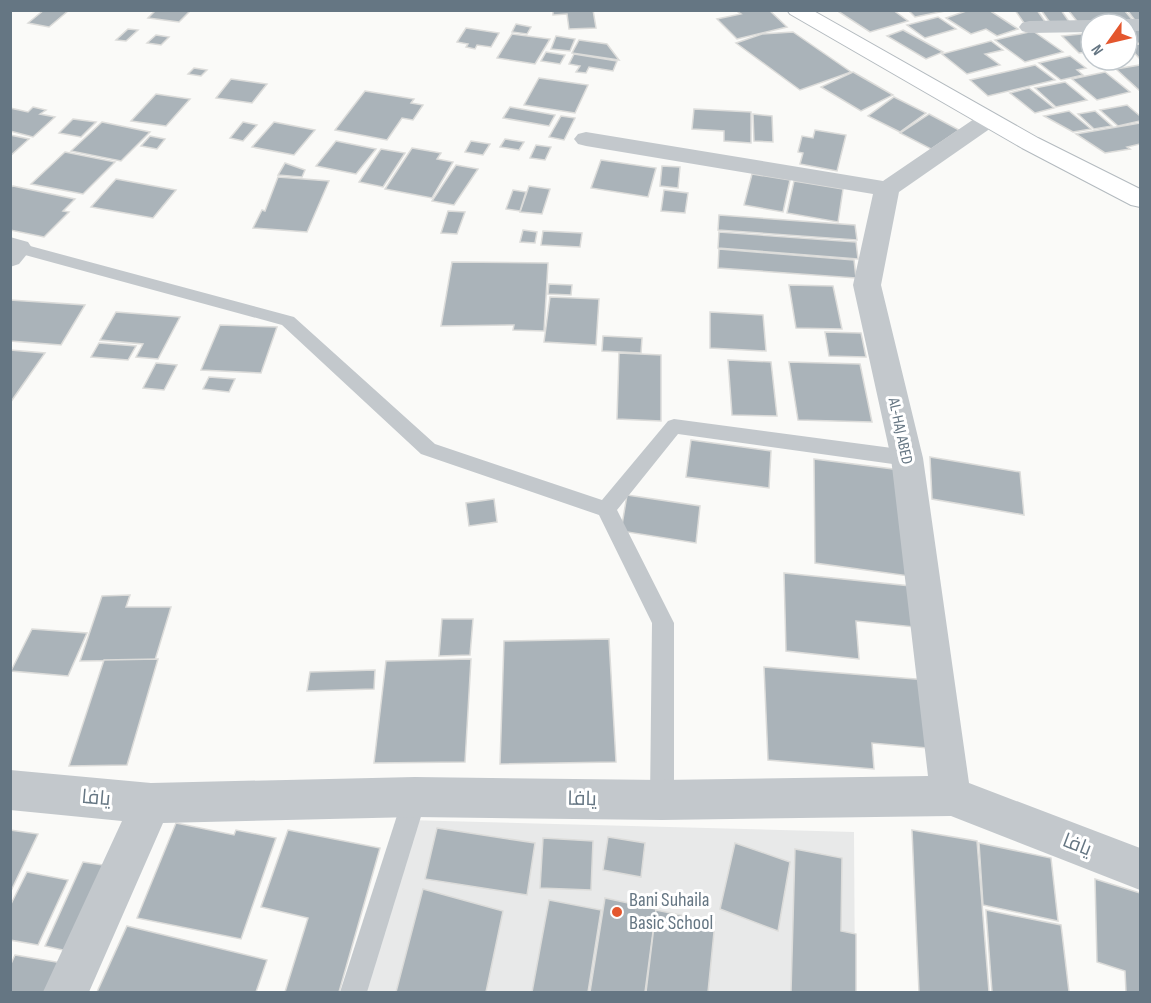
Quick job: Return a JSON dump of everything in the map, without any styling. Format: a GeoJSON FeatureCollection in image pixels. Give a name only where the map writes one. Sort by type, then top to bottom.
{"type":"FeatureCollection","features":[{"type":"Feature","properties":{"kind":"main road"},"geometry":{"type":"LineString","coordinates":[[774,10],[884,76],[948,109],[985,121]]}},
{"type":"Feature","properties":{"kind":"main road"},"geometry":{"type":"LineString","coordinates":[[797,10],[985,121],[1140,199]]}},
{"type":"Feature","properties":{"kind":"street"},"geometry":{"type":"LineString","coordinates":[[1029,27],[1079,26]]}},
{"type":"Feature","properties":{"kind":"street"},"geometry":{"type":"LineString","coordinates":[[586,139],[887,189],[985,121]]}},
{"type":"Feature","properties":{"kind":"street","name":"AL-HAJ ABED"},"geometry":{"type":"LineString","coordinates":[[887,189],[867,285],[907,458],[951,796]]}},
{"type":"Feature","properties":{"kind":"street","name":"يافا"},"geometry":{"type":"LineString","coordinates":[[10,790],[150,803],[415,797],[662,800],[951,796],[1140,869]]}},
{"type":"Feature","properties":{"kind":"street"},"geometry":{"type":"LineString","coordinates":[[66,993],[150,803]]}},
{"type":"Feature","properties":{"kind":"lane"},"geometry":{"type":"LineString","coordinates":[[13,250],[288,321],[428,449],[606,508],[663,624],[662,800]]}},
{"type":"Feature","properties":{"kind":"lane"},"geometry":{"type":"LineString","coordinates":[[606,508],[674,426],[907,458]]}},
{"type":"Feature","properties":{"kind":"lane"},"geometry":{"type":"LineString","coordinates":[[353,993],[415,797]]}},
{"type":"Feature","properties":{"kind":"shaded area","name":"Bani Suhaila Basic School"},"geometry":{"type":"Polygon","coordinates":[[[406,820],[854,832],[855,992],[358,992],[406,820]]]}},
{"type":"Feature","properties":{"kind":"building"},"geometry":{"type":"Polygon","coordinates":[[[44,10],[68,11],[49,27],[28,23],[44,10]]]}},
{"type":"Feature","properties":{"kind":"building"},"geometry":{"type":"Polygon","coordinates":[[[156,10],[191,10],[179,22],[148,18],[156,10]]]}},
{"type":"Feature","properties":{"kind":"building"},"geometry":{"type":"Polygon","coordinates":[[[553,10],[593,10],[596,28],[569,29],[567,14],[553,15],[553,10]]]}},
{"type":"Feature","properties":{"kind":"building"},"geometry":{"type":"Polygon","coordinates":[[[769,10],[787,27],[737,39],[717,19],[741,14],[738,12],[769,10]]]}},
{"type":"Feature","properties":{"kind":"building"},"geometry":{"type":"Polygon","coordinates":[[[836,10],[893,10],[908,21],[870,32],[836,10]]]}},
{"type":"Feature","properties":{"kind":"building"},"geometry":{"type":"Polygon","coordinates":[[[908,10],[944,10],[945,11],[915,17],[908,10]]]}},
{"type":"Feature","properties":{"kind":"building"},"geometry":{"type":"Polygon","coordinates":[[[969,10],[989,10],[1018,29],[997,36],[986,29],[971,34],[946,18],[969,10]]]}},
{"type":"Feature","properties":{"kind":"building"},"geometry":{"type":"Polygon","coordinates":[[[1015,10],[1037,10],[1046,23],[1024,23],[1015,10]]]}},
{"type":"Feature","properties":{"kind":"building"},"geometry":{"type":"Polygon","coordinates":[[[1041,10],[1061,10],[1070,23],[1051,24],[1041,10]]]}},
{"type":"Feature","properties":{"kind":"building"},"geometry":{"type":"Polygon","coordinates":[[[1068,10],[1126,12],[1079,12],[1079,24],[1068,10]]]}},
{"type":"Feature","properties":{"kind":"building"},"geometry":{"type":"Polygon","coordinates":[[[1127,10],[1140,10],[1140,23],[1139,12],[1127,10]]]}},
{"type":"Feature","properties":{"kind":"building"},"geometry":{"type":"Polygon","coordinates":[[[938,17],[956,29],[925,38],[907,25],[938,17]]]}},
{"type":"Feature","properties":{"kind":"building"},"geometry":{"type":"Polygon","coordinates":[[[516,24],[531,27],[527,34],[512,32],[516,24]]]}},
{"type":"Feature","properties":{"kind":"building"},"geometry":{"type":"Polygon","coordinates":[[[466,28],[499,33],[491,47],[477,45],[475,49],[466,47],[468,44],[457,42],[466,28]]]}},
{"type":"Feature","properties":{"kind":"building"},"geometry":{"type":"Polygon","coordinates":[[[128,29],[138,30],[126,41],[116,40],[128,29]]]}},
{"type":"Feature","properties":{"kind":"building"},"geometry":{"type":"Polygon","coordinates":[[[903,30],[943,52],[926,59],[887,36],[903,30]]]}},
{"type":"Feature","properties":{"kind":"building"},"geometry":{"type":"Polygon","coordinates":[[[1033,31],[1063,52],[1025,62],[995,40],[1033,31]]]}},
{"type":"Feature","properties":{"kind":"building"},"geometry":{"type":"Polygon","coordinates":[[[793,32],[851,72],[800,90],[736,43],[762,34],[793,32]]]}},
{"type":"Feature","properties":{"kind":"building"},"geometry":{"type":"Polygon","coordinates":[[[512,34],[550,39],[535,64],[497,58],[512,34]]]}},
{"type":"Feature","properties":{"kind":"building"},"geometry":{"type":"Polygon","coordinates":[[[1079,34],[1079,53],[1062,36],[1079,34]]]}},
{"type":"Feature","properties":{"kind":"building"},"geometry":{"type":"Polygon","coordinates":[[[156,35],[169,37],[161,45],[147,43],[156,35]]]}},
{"type":"Feature","properties":{"kind":"building"},"geometry":{"type":"Polygon","coordinates":[[[556,36],[575,39],[570,51],[551,49],[556,36]]]}},
{"type":"Feature","properties":{"kind":"building"},"geometry":{"type":"Polygon","coordinates":[[[579,40],[607,44],[619,60],[572,53],[579,40]]]}},
{"type":"Feature","properties":{"kind":"building"},"geometry":{"type":"Polygon","coordinates":[[[991,41],[1003,50],[985,54],[1000,65],[967,74],[942,54],[991,41]]]}},
{"type":"Feature","properties":{"kind":"building"},"geometry":{"type":"Polygon","coordinates":[[[546,52],[565,55],[560,64],[541,61],[546,52]]]}},
{"type":"Feature","properties":{"kind":"building"},"geometry":{"type":"Polygon","coordinates":[[[574,54],[617,61],[613,71],[589,67],[586,73],[576,72],[580,66],[569,64],[574,54]]]}},
{"type":"Feature","properties":{"kind":"building"},"geometry":{"type":"Polygon","coordinates":[[[1070,56],[1079,63],[1079,70],[1077,70],[1083,75],[1061,80],[1039,63],[1070,56]]]}},
{"type":"Feature","properties":{"kind":"building"},"geometry":{"type":"Polygon","coordinates":[[[1035,65],[1055,80],[988,96],[970,80],[1035,65]]]}},
{"type":"Feature","properties":{"kind":"building"},"geometry":{"type":"Polygon","coordinates":[[[1139,65],[1140,91],[1119,72],[1139,72],[1139,65]]]}},
{"type":"Feature","properties":{"kind":"building"},"geometry":{"type":"Polygon","coordinates":[[[194,68],[207,70],[201,76],[188,74],[194,68]]]}},
{"type":"Feature","properties":{"kind":"building"},"geometry":{"type":"Polygon","coordinates":[[[853,72],[893,95],[861,111],[821,87],[853,72]]]}},
{"type":"Feature","properties":{"kind":"building"},"geometry":{"type":"Polygon","coordinates":[[[1105,72],[1130,92],[1097,100],[1072,79],[1105,72]]]}},
{"type":"Feature","properties":{"kind":"building"},"geometry":{"type":"Polygon","coordinates":[[[539,78],[588,85],[575,113],[524,105],[539,78]]]}},
{"type":"Feature","properties":{"kind":"building"},"geometry":{"type":"Polygon","coordinates":[[[231,79],[267,84],[252,103],[216,98],[231,79]]]}},
{"type":"Feature","properties":{"kind":"building"},"geometry":{"type":"Polygon","coordinates":[[[1065,82],[1087,100],[1056,107],[1035,88],[1065,82]]]}},
{"type":"Feature","properties":{"kind":"building"},"geometry":{"type":"Polygon","coordinates":[[[1029,88],[1054,108],[1035,113],[1010,93],[1029,88]]]}},
{"type":"Feature","properties":{"kind":"building"},"geometry":{"type":"Polygon","coordinates":[[[365,91],[414,99],[411,103],[423,105],[413,120],[402,118],[387,140],[335,130],[365,91]]]}},
{"type":"Feature","properties":{"kind":"building"},"geometry":{"type":"Polygon","coordinates":[[[156,94],[190,99],[166,126],[131,121],[156,94]]]}},
{"type":"Feature","properties":{"kind":"building"},"geometry":{"type":"Polygon","coordinates":[[[894,97],[926,113],[900,132],[868,116],[894,97]]]}},
{"type":"Feature","properties":{"kind":"building"},"geometry":{"type":"Polygon","coordinates":[[[1127,105],[1140,116],[1140,121],[1118,126],[1100,110],[1127,105]]]}},
{"type":"Feature","properties":{"kind":"building"},"geometry":{"type":"Polygon","coordinates":[[[33,107],[46,110],[40,114],[55,117],[33,137],[10,131],[10,108],[28,112],[33,107]]]}},
{"type":"Feature","properties":{"kind":"building"},"geometry":{"type":"Polygon","coordinates":[[[510,107],[555,115],[549,126],[503,118],[510,107]]]}},
{"type":"Feature","properties":{"kind":"building"},"geometry":{"type":"Polygon","coordinates":[[[694,109],[751,112],[751,143],[724,141],[724,131],[692,129],[694,109]]]}},
{"type":"Feature","properties":{"kind":"building"},"geometry":{"type":"Polygon","coordinates":[[[1069,111],[1091,129],[1073,132],[1044,116],[1069,111]]]}},
{"type":"Feature","properties":{"kind":"building"},"geometry":{"type":"Polygon","coordinates":[[[1095,111],[1112,126],[1094,129],[1078,114],[1095,111]]]}},
{"type":"Feature","properties":{"kind":"building"},"geometry":{"type":"Polygon","coordinates":[[[753,114],[772,116],[773,142],[754,141],[753,114]]]}},
{"type":"Feature","properties":{"kind":"building"},"geometry":{"type":"Polygon","coordinates":[[[929,114],[959,130],[931,149],[900,133],[929,114]]]}},
{"type":"Feature","properties":{"kind":"building"},"geometry":{"type":"Polygon","coordinates":[[[561,116],[575,118],[564,140],[549,137],[561,116]]]}},
{"type":"Feature","properties":{"kind":"building"},"geometry":{"type":"Polygon","coordinates":[[[73,119],[96,122],[81,137],[59,133],[73,119]]]}},
{"type":"Feature","properties":{"kind":"building"},"geometry":{"type":"Polygon","coordinates":[[[102,122],[150,132],[121,161],[71,151],[102,122]]]}},
{"type":"Feature","properties":{"kind":"building"},"geometry":{"type":"Polygon","coordinates":[[[243,122],[257,125],[243,141],[230,138],[243,122]]]}},
{"type":"Feature","properties":{"kind":"building"},"geometry":{"type":"Polygon","coordinates":[[[274,122],[315,130],[294,155],[252,147],[274,122]]]}},
{"type":"Feature","properties":{"kind":"building"},"geometry":{"type":"Polygon","coordinates":[[[1140,123],[1140,144],[1127,147],[1130,149],[1105,153],[1076,134],[1140,123]]]}},
{"type":"Feature","properties":{"kind":"building"},"geometry":{"type":"Polygon","coordinates":[[[815,130],[846,135],[837,171],[800,164],[803,153],[798,152],[802,136],[813,138],[815,130]]]}},
{"type":"Feature","properties":{"kind":"building"},"geometry":{"type":"Polygon","coordinates":[[[10,135],[29,139],[10,156],[10,135]]]}},
{"type":"Feature","properties":{"kind":"building"},"geometry":{"type":"Polygon","coordinates":[[[150,136],[165,139],[157,149],[141,146],[150,136]]]}},
{"type":"Feature","properties":{"kind":"building"},"geometry":{"type":"Polygon","coordinates":[[[505,139],[524,142],[519,150],[500,147],[505,139]]]}},
{"type":"Feature","properties":{"kind":"building"},"geometry":{"type":"Polygon","coordinates":[[[336,141],[376,149],[356,174],[316,166],[336,141]]]}},
{"type":"Feature","properties":{"kind":"building"},"geometry":{"type":"Polygon","coordinates":[[[471,141],[490,144],[483,155],[465,152],[471,141]]]}},
{"type":"Feature","properties":{"kind":"building"},"geometry":{"type":"Polygon","coordinates":[[[536,145],[551,147],[545,160],[530,158],[536,145]]]}},
{"type":"Feature","properties":{"kind":"building"},"geometry":{"type":"Polygon","coordinates":[[[412,148],[441,153],[437,159],[453,162],[432,198],[385,189],[412,148]]]}},
{"type":"Feature","properties":{"kind":"building"},"geometry":{"type":"Polygon","coordinates":[[[381,149],[405,153],[383,187],[359,182],[381,149]]]}},
{"type":"Feature","properties":{"kind":"building"},"geometry":{"type":"Polygon","coordinates":[[[65,152],[115,162],[83,194],[31,184],[65,152]]]}},
{"type":"Feature","properties":{"kind":"building"},"geometry":{"type":"Polygon","coordinates":[[[601,160],[656,168],[648,197],[591,188],[601,160]]]}},
{"type":"Feature","properties":{"kind":"building"},"geometry":{"type":"Polygon","coordinates":[[[285,163],[305,170],[302,177],[278,175],[285,163]]]}},
{"type":"Feature","properties":{"kind":"building"},"geometry":{"type":"Polygon","coordinates":[[[456,165],[478,169],[454,205],[432,201],[456,165]]]}},
{"type":"Feature","properties":{"kind":"building"},"geometry":{"type":"Polygon","coordinates":[[[662,166],[680,167],[678,188],[660,186],[662,166]]]}},
{"type":"Feature","properties":{"kind":"building"},"geometry":{"type":"Polygon","coordinates":[[[752,174],[790,180],[783,212],[744,205],[752,174]]]}},
{"type":"Feature","properties":{"kind":"building"},"geometry":{"type":"Polygon","coordinates":[[[278,177],[329,181],[307,232],[253,228],[262,210],[265,211],[278,177]]]}},
{"type":"Feature","properties":{"kind":"building"},"geometry":{"type":"Polygon","coordinates":[[[116,179],[176,190],[153,218],[91,207],[116,179]]]}},
{"type":"Feature","properties":{"kind":"building"},"geometry":{"type":"Polygon","coordinates":[[[794,181],[843,189],[838,222],[787,213],[794,181]]]}},
{"type":"Feature","properties":{"kind":"building"},"geometry":{"type":"Polygon","coordinates":[[[13,186],[75,199],[63,211],[69,212],[44,237],[10,230],[10,188],[13,186]]]}},
{"type":"Feature","properties":{"kind":"building"},"geometry":{"type":"Polygon","coordinates":[[[529,186],[550,189],[542,214],[520,212],[529,186]]]}},
{"type":"Feature","properties":{"kind":"building"},"geometry":{"type":"Polygon","coordinates":[[[513,190],[526,192],[520,211],[506,209],[513,190]]]}},
{"type":"Feature","properties":{"kind":"building"},"geometry":{"type":"Polygon","coordinates":[[[664,190],[688,193],[685,213],[661,211],[664,190]]]}},
{"type":"Feature","properties":{"kind":"building"},"geometry":{"type":"Polygon","coordinates":[[[448,211],[465,212],[457,234],[441,233],[448,211]]]}},
{"type":"Feature","properties":{"kind":"building"},"geometry":{"type":"Polygon","coordinates":[[[719,215],[855,225],[857,240],[718,230],[719,215]]]}},
{"type":"Feature","properties":{"kind":"building"},"geometry":{"type":"Polygon","coordinates":[[[523,230],[537,232],[535,243],[520,242],[523,230]]]}},
{"type":"Feature","properties":{"kind":"building"},"geometry":{"type":"Polygon","coordinates":[[[543,231],[582,233],[580,247],[541,245],[543,231]]]}},
{"type":"Feature","properties":{"kind":"building"},"geometry":{"type":"Polygon","coordinates":[[[719,232],[856,242],[858,259],[718,248],[719,232]]]}},
{"type":"Feature","properties":{"kind":"building"},"geometry":{"type":"Polygon","coordinates":[[[719,249],[854,260],[856,278],[718,268],[719,249]]]}},
{"type":"Feature","properties":{"kind":"building"},"geometry":{"type":"Polygon","coordinates":[[[452,262],[548,263],[544,331],[513,330],[514,325],[441,326],[452,262]]]}},
{"type":"Feature","properties":{"kind":"building"},"geometry":{"type":"Polygon","coordinates":[[[549,284],[572,285],[571,295],[548,294],[549,284]]]}},
{"type":"Feature","properties":{"kind":"building"},"geometry":{"type":"Polygon","coordinates":[[[789,285],[833,286],[842,329],[796,328],[789,285]]]}},
{"type":"Feature","properties":{"kind":"building"},"geometry":{"type":"Polygon","coordinates":[[[550,297],[599,299],[596,345],[544,342],[550,297]]]}},
{"type":"Feature","properties":{"kind":"building"},"geometry":{"type":"Polygon","coordinates":[[[10,300],[85,305],[61,345],[10,341],[10,300]]]}},
{"type":"Feature","properties":{"kind":"building"},"geometry":{"type":"Polygon","coordinates":[[[116,312],[180,317],[158,359],[136,357],[143,344],[100,340],[116,312]]]}},
{"type":"Feature","properties":{"kind":"building"},"geometry":{"type":"Polygon","coordinates":[[[710,312],[763,315],[766,351],[710,348],[710,312]]]}},
{"type":"Feature","properties":{"kind":"building"},"geometry":{"type":"Polygon","coordinates":[[[220,325],[277,327],[261,373],[201,370],[220,325]]]}},
{"type":"Feature","properties":{"kind":"building"},"geometry":{"type":"Polygon","coordinates":[[[825,332],[861,333],[866,357],[829,356],[825,332]]]}},
{"type":"Feature","properties":{"kind":"building"},"geometry":{"type":"Polygon","coordinates":[[[603,336],[642,338],[641,353],[602,351],[603,336]]]}},
{"type":"Feature","properties":{"kind":"building"},"geometry":{"type":"Polygon","coordinates":[[[99,343],[136,346],[128,360],[91,357],[99,343]]]}},
{"type":"Feature","properties":{"kind":"building"},"geometry":{"type":"Polygon","coordinates":[[[10,350],[45,353],[10,403],[10,350]]]}},
{"type":"Feature","properties":{"kind":"building"},"geometry":{"type":"Polygon","coordinates":[[[619,353],[661,355],[661,421],[617,419],[619,353]]]}},
{"type":"Feature","properties":{"kind":"building"},"geometry":{"type":"Polygon","coordinates":[[[728,360],[771,362],[777,416],[732,415],[728,360]]]}},
{"type":"Feature","properties":{"kind":"building"},"geometry":{"type":"Polygon","coordinates":[[[789,362],[860,364],[872,422],[798,420],[789,362]]]}},
{"type":"Feature","properties":{"kind":"building"},"geometry":{"type":"Polygon","coordinates":[[[156,363],[177,365],[164,390],[143,388],[156,363]]]}},
{"type":"Feature","properties":{"kind":"building"},"geometry":{"type":"Polygon","coordinates":[[[209,377],[235,379],[229,392],[203,389],[209,377]]]}},
{"type":"Feature","properties":{"kind":"building"},"geometry":{"type":"Polygon","coordinates":[[[691,440],[771,451],[769,488],[686,477],[691,440]]]}},
{"type":"Feature","properties":{"kind":"building"},"geometry":{"type":"Polygon","coordinates":[[[930,457],[1020,472],[1024,515],[932,499],[930,457]]]}},
{"type":"Feature","properties":{"kind":"building"},"geometry":{"type":"Polygon","coordinates":[[[814,459],[901,470],[909,576],[815,563],[814,459]]]}},
{"type":"Feature","properties":{"kind":"building"},"geometry":{"type":"Polygon","coordinates":[[[627,495],[700,506],[696,543],[621,531],[627,495]]]}},
{"type":"Feature","properties":{"kind":"building"},"geometry":{"type":"Polygon","coordinates":[[[494,499],[497,522],[469,526],[466,503],[494,499]]]}},
{"type":"Feature","properties":{"kind":"building"},"geometry":{"type":"Polygon","coordinates":[[[784,573],[911,586],[915,627],[856,621],[859,659],[786,651],[784,573]]]}},
{"type":"Feature","properties":{"kind":"building"},"geometry":{"type":"Polygon","coordinates":[[[130,595],[126,607],[171,607],[155,660],[80,661],[102,596],[130,595]]]}},
{"type":"Feature","properties":{"kind":"building"},"geometry":{"type":"Polygon","coordinates":[[[442,619],[473,619],[470,655],[439,656],[442,619]]]}},
{"type":"Feature","properties":{"kind":"building"},"geometry":{"type":"Polygon","coordinates":[[[32,629],[87,633],[68,676],[11,671],[32,629]]]}},
{"type":"Feature","properties":{"kind":"building"},"geometry":{"type":"Polygon","coordinates":[[[609,639],[616,762],[500,764],[504,641],[609,639]]]}},
{"type":"Feature","properties":{"kind":"building"},"geometry":{"type":"Polygon","coordinates":[[[158,659],[127,765],[69,766],[104,660],[158,659]]]}},
{"type":"Feature","properties":{"kind":"building"},"geometry":{"type":"Polygon","coordinates":[[[471,659],[465,762],[374,763],[386,661],[471,659]]]}},
{"type":"Feature","properties":{"kind":"building"},"geometry":{"type":"Polygon","coordinates":[[[764,667],[928,680],[939,749],[872,743],[874,769],[768,760],[764,667]]]}},
{"type":"Feature","properties":{"kind":"building"},"geometry":{"type":"Polygon","coordinates":[[[375,670],[374,689],[307,691],[310,672],[375,670]]]}},
{"type":"Feature","properties":{"kind":"building"},"geometry":{"type":"Polygon","coordinates":[[[176,823],[234,835],[236,830],[276,838],[241,939],[137,918],[176,823]]]}},
{"type":"Feature","properties":{"kind":"building"},"geometry":{"type":"Polygon","coordinates":[[[437,828],[535,843],[527,895],[425,879],[437,828]]]}},
{"type":"Feature","properties":{"kind":"building"},"geometry":{"type":"Polygon","coordinates":[[[10,830],[38,834],[10,893],[10,830]]]}},
{"type":"Feature","properties":{"kind":"building"},"geometry":{"type":"Polygon","coordinates":[[[288,830],[380,848],[339,992],[285,992],[308,918],[261,907],[288,830]]]}},
{"type":"Feature","properties":{"kind":"building"},"geometry":{"type":"Polygon","coordinates":[[[912,830],[977,841],[989,992],[919,992],[912,830]]]}},
{"type":"Feature","properties":{"kind":"building"},"geometry":{"type":"Polygon","coordinates":[[[608,837],[645,843],[641,877],[603,870],[608,837]]]}},
{"type":"Feature","properties":{"kind":"building"},"geometry":{"type":"Polygon","coordinates":[[[543,838],[593,841],[591,890],[540,888],[543,838]]]}},
{"type":"Feature","properties":{"kind":"building"},"geometry":{"type":"Polygon","coordinates":[[[735,843],[790,862],[778,931],[720,909],[735,843]]]}},
{"type":"Feature","properties":{"kind":"building"},"geometry":{"type":"Polygon","coordinates":[[[979,843],[1051,858],[1058,921],[983,905],[979,843]]]}},
{"type":"Feature","properties":{"kind":"building"},"geometry":{"type":"Polygon","coordinates":[[[795,849],[842,858],[841,931],[856,934],[856,992],[791,992],[795,849]]]}},
{"type":"Feature","properties":{"kind":"building"},"geometry":{"type":"Polygon","coordinates":[[[83,862],[110,866],[72,952],[45,946],[83,862]]]}},
{"type":"Feature","properties":{"kind":"building"},"geometry":{"type":"Polygon","coordinates":[[[27,872],[68,880],[38,945],[10,940],[10,906],[27,872]]]}},
{"type":"Feature","properties":{"kind":"building"},"geometry":{"type":"Polygon","coordinates":[[[1095,879],[1140,893],[1140,992],[1126,992],[1125,971],[1097,962],[1095,879]]]}},
{"type":"Feature","properties":{"kind":"building"},"geometry":{"type":"Polygon","coordinates":[[[423,889],[503,911],[486,992],[396,992],[423,889]]]}},
{"type":"Feature","properties":{"kind":"building"},"geometry":{"type":"Polygon","coordinates":[[[605,898],[656,909],[645,992],[590,992],[605,898]]]}},
{"type":"Feature","properties":{"kind":"building"},"geometry":{"type":"Polygon","coordinates":[[[549,900],[601,910],[588,992],[532,992],[549,900]]]}},
{"type":"Feature","properties":{"kind":"building"},"geometry":{"type":"Polygon","coordinates":[[[656,910],[715,922],[708,992],[646,992],[656,910]]]}},
{"type":"Feature","properties":{"kind":"building"},"geometry":{"type":"Polygon","coordinates":[[[986,910],[1061,925],[1069,992],[992,992],[986,910]]]}},
{"type":"Feature","properties":{"kind":"building"},"geometry":{"type":"Polygon","coordinates":[[[127,926],[267,960],[256,992],[97,992],[127,926]]]}},
{"type":"Feature","properties":{"kind":"building"},"geometry":{"type":"Polygon","coordinates":[[[15,955],[68,964],[56,992],[10,992],[10,966],[15,955]]]}},
{"type":"Feature","properties":{"kind":"place","name":"Bani Suhaila Basic School"},"geometry":{"type":"Point","coordinates":[617,912]}}]}
